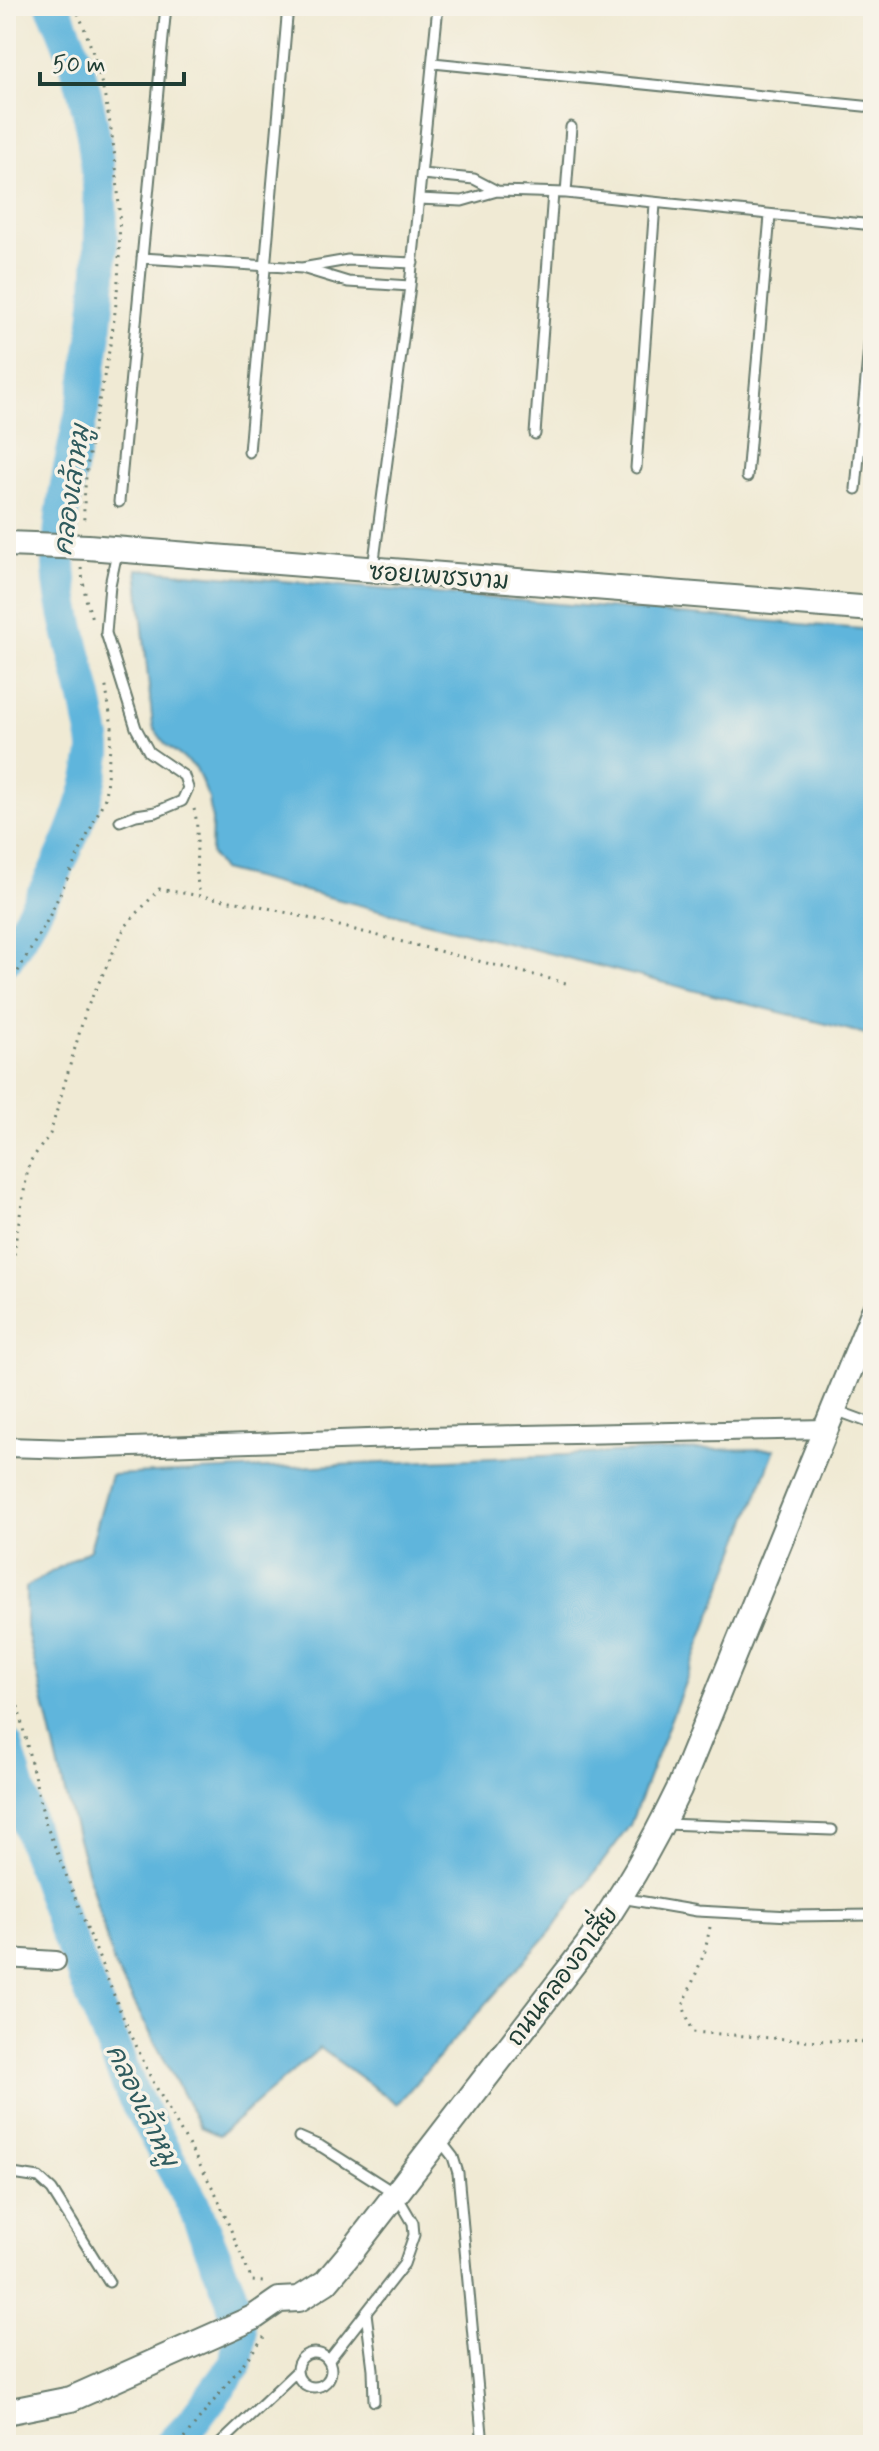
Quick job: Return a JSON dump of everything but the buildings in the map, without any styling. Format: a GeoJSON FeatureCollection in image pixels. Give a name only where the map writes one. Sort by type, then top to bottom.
{"type":"FeatureCollection","features":[{"type":"Feature","properties":{"kind":"street","name":"ซอยเพชรงาม"},"geometry":{"type":"LineString","coordinates":[[12,544],[118,549],[873,609]]}},
{"type":"Feature","properties":{"kind":"street","name":"ถนนคลองอาเสี่ย"},"geometry":{"type":"LineString","coordinates":[[6,2412],[71,2399],[224,2330],[263,2323],[279,2300],[299,2299],[326,2282],[396,2194],[621,1898],[662,1824],[872,1319]]}},
{"type":"Feature","properties":{"kind":"street"},"geometry":{"type":"LineString","coordinates":[[6,1447],[73,1449],[830,1419]]}},
{"type":"Feature","properties":{"kind":"street"},"geometry":{"type":"LineString","coordinates":[[6,1958],[56,1961]]}},
{"type":"Feature","properties":{"kind":"lane"},"geometry":{"type":"LineString","coordinates":[[119,502],[166,6]]}},
{"type":"Feature","properties":{"kind":"lane"},"geometry":{"type":"LineString","coordinates":[[249,452],[288,6]]}},
{"type":"Feature","properties":{"kind":"lane"},"geometry":{"type":"LineString","coordinates":[[373,571],[413,263],[438,6]]}},
{"type":"Feature","properties":{"kind":"lane"},"geometry":{"type":"LineString","coordinates":[[433,63],[873,107]]}},
{"type":"Feature","properties":{"kind":"lane"},"geometry":{"type":"LineString","coordinates":[[566,193],[571,127]]}},
{"type":"Feature","properties":{"kind":"lane"},"geometry":{"type":"LineString","coordinates":[[422,174],[474,179],[497,191]]}},
{"type":"Feature","properties":{"kind":"lane"},"geometry":{"type":"LineString","coordinates":[[419,199],[462,201],[497,191],[566,193],[873,225]]}},
{"type":"Feature","properties":{"kind":"lane"},"geometry":{"type":"LineString","coordinates":[[535,434],[553,193]]}},
{"type":"Feature","properties":{"kind":"lane"},"geometry":{"type":"LineString","coordinates":[[636,468],[655,204]]}},
{"type":"Feature","properties":{"kind":"lane"},"geometry":{"type":"LineString","coordinates":[[747,477],[770,216]]}},
{"type":"Feature","properties":{"kind":"lane"},"geometry":{"type":"LineString","coordinates":[[142,258],[302,268],[348,260],[413,263]]}},
{"type":"Feature","properties":{"kind":"lane"},"geometry":{"type":"LineString","coordinates":[[302,268],[348,282],[410,286]]}},
{"type":"Feature","properties":{"kind":"lane"},"geometry":{"type":"LineString","coordinates":[[856,489],[873,302]]}},
{"type":"Feature","properties":{"kind":"lane"},"geometry":{"type":"LineString","coordinates":[[118,549],[110,585],[106,633],[136,728],[149,752],[184,776],[187,791],[182,801],[156,812],[120,821]]}},
{"type":"Feature","properties":{"kind":"lane"},"geometry":{"type":"LineString","coordinates":[[830,1419],[873,1424]]}},
{"type":"Feature","properties":{"kind":"lane"},"geometry":{"type":"LineString","coordinates":[[662,1824],[832,1830]]}},
{"type":"Feature","properties":{"kind":"lane"},"geometry":{"type":"LineString","coordinates":[[621,1898],[714,1912],[790,1916],[873,1915]]}},
{"type":"Feature","properties":{"kind":"lane"},"geometry":{"type":"LineString","coordinates":[[299,2137],[322,2147],[396,2194],[413,2223],[412,2246],[404,2264],[329,2360]]}},
{"type":"Feature","properties":{"kind":"lane"},"geometry":{"type":"LineString","coordinates":[[439,2139],[453,2157],[458,2173],[483,2445]]}},
{"type":"Feature","properties":{"kind":"lane"},"geometry":{"type":"LineString","coordinates":[[6,2173],[39,2178],[52,2190],[109,2282]]}},
{"type":"Feature","properties":{"kind":"lane"},"geometry":{"type":"LineString","coordinates":[[366,2313],[374,2401]]}},
{"type":"Feature","properties":{"kind":"lane"},"geometry":{"type":"LineString","coordinates":[[313,2352],[329,2360],[332,2369],[324,2385],[306,2386],[299,2380],[298,2362],[305,2355],[313,2352]]}},
{"type":"Feature","properties":{"kind":"lane"},"geometry":{"type":"LineString","coordinates":[[219,2445],[297,2371]]}},
{"type":"Feature","properties":{"kind":"path"},"geometry":{"type":"LineString","coordinates":[[75,6],[95,54],[110,117],[121,250],[111,340],[92,428],[83,505],[83,589],[93,621]]}},
{"type":"Feature","properties":{"kind":"path"},"geometry":{"type":"LineString","coordinates":[[6,992],[48,919],[105,798],[112,727],[105,678]]}},
{"type":"Feature","properties":{"kind":"path"},"geometry":{"type":"LineString","coordinates":[[187,791],[196,813],[196,871],[201,896]]}},
{"type":"Feature","properties":{"kind":"path"},"geometry":{"type":"LineString","coordinates":[[6,1326],[29,1163],[50,1134],[86,1010],[125,927],[159,889],[260,906],[566,983]]}},
{"type":"Feature","properties":{"kind":"path"},"geometry":{"type":"LineString","coordinates":[[6,1668],[45,1822],[134,2043],[216,2194],[252,2281],[271,2282]]}},
{"type":"Feature","properties":{"kind":"path"},"geometry":{"type":"LineString","coordinates":[[714,1912],[705,1951],[683,2006],[693,2032],[873,2042]]}},
{"type":"Feature","properties":{"kind":"path"},"geometry":{"type":"LineString","coordinates":[[179,2445],[263,2323]]}},
{"type":"Feature","properties":{"kind":"water"},"geometry":{"type":"Polygon","coordinates":[[[137,569],[873,630],[873,1036],[222,870],[211,854],[209,799],[196,768],[166,745],[153,727],[137,569]]]}},
{"type":"Feature","properties":{"kind":"water"},"geometry":{"type":"Polygon","coordinates":[[[775,1449],[630,1825],[551,1931],[397,2104],[320,2048],[219,2135],[200,2127],[114,1965],[65,1793],[26,1627],[26,1587],[90,1549],[111,1475],[675,1450],[775,1449]]]}},
{"type":"Feature","properties":{"kind":"waterway","name":"คลองเล้าหมู"},"geometry":{"type":"LineString","coordinates":[[6,958],[61,860],[82,807],[95,754],[89,713],[62,595],[59,558],[66,488],[85,397],[95,328],[100,281],[99,187],[85,93],[53,6]]}},
{"type":"Feature","properties":{"kind":"waterway","name":"คลองเล้าหมู"},"geometry":{"type":"LineString","coordinates":[[6,1746],[62,1921],[131,2091],[193,2204],[232,2298],[240,2333],[236,2364],[191,2424],[171,2445]]}}]}
